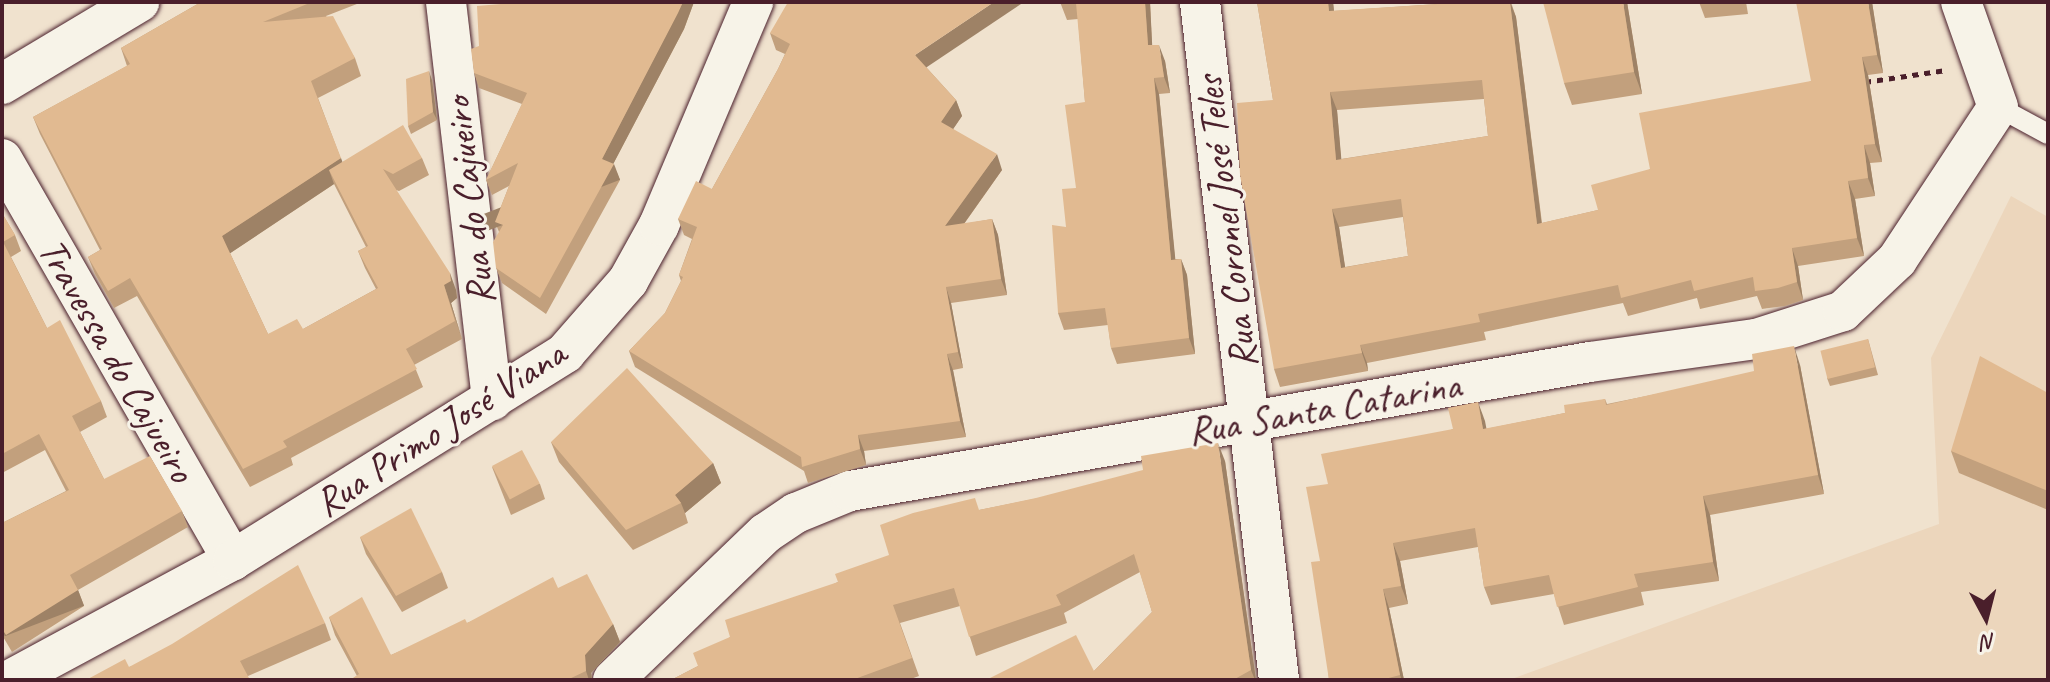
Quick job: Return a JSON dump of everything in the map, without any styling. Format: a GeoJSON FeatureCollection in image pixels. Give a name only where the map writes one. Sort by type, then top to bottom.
{"type":"FeatureCollection","features":[{"type":"Feature","properties":{"kind":"street"},"geometry":{"type":"LineString","coordinates":[[2,84],[139,2]]}},
{"type":"Feature","properties":{"kind":"street","name":"Rua do Cajueiro"},"geometry":{"type":"LineString","coordinates":[[446,2],[492,400]]}},
{"type":"Feature","properties":{"kind":"street","name":"Rua Primo José Viana"},"geometry":{"type":"LineString","coordinates":[[13,679],[233,560],[565,353],[628,281],[659,225],[753,2]]}},
{"type":"Feature","properties":{"kind":"street","name":"Rua Coronel José Teles"},"geometry":{"type":"LineString","coordinates":[[1200,2],[1279,680]]}},
{"type":"Feature","properties":{"kind":"street"},"geometry":{"type":"LineString","coordinates":[[1961,2],[1998,107]]}},
{"type":"Feature","properties":{"kind":"street","name":"Rua Santa Catarina"},"geometry":{"type":"LineString","coordinates":[[613,680],[766,533],[818,504],[850,491],[1590,362],[1756,339],[1821,321],[1867,294],[1897,260],[1998,107]]}},
{"type":"Feature","properties":{"kind":"street","name":"Travessa do Cajueiro"},"geometry":{"type":"LineString","coordinates":[[2,159],[233,560]]}},
{"type":"Feature","properties":{"kind":"lane"},"geometry":{"type":"LineString","coordinates":[[1998,107],[2048,134]]}},
{"type":"Feature","properties":{"kind":"path"},"geometry":{"type":"LineString","coordinates":[[1861,82],[1983,65]]}},
{"type":"Feature","properties":{"kind":"shaded area"},"geometry":{"type":"Polygon","coordinates":[[[2011,196],[2048,217],[2048,680],[1509,680],[1939,524],[1931,358],[2011,196]]]}},
{"type":"Feature","properties":{"kind":"building"},"geometry":{"type":"Polygon","coordinates":[[[201,2],[312,2],[263,22],[333,16],[355,58],[311,81],[341,158],[222,236],[268,334],[297,319],[303,329],[378,288],[358,251],[368,246],[329,170],[403,125],[422,158],[393,174],[383,169],[450,273],[451,281],[444,285],[455,321],[406,349],[417,369],[283,441],[287,447],[243,469],[130,278],[108,291],[88,257],[102,249],[33,117],[130,64],[121,48],[201,2]]]}},
{"type":"Feature","properties":{"kind":"building"},"geometry":{"type":"Polygon","coordinates":[[[502,2],[683,2],[602,159],[614,164],[540,298],[496,268],[493,242],[503,225],[495,222],[518,163],[486,180],[527,93],[474,73],[471,49],[479,46],[477,6],[502,2]]]}},
{"type":"Feature","properties":{"kind":"building"},"geometry":{"type":"Polygon","coordinates":[[[788,2],[994,2],[915,55],[956,100],[941,122],[997,154],[945,226],[992,219],[1001,279],[946,287],[958,352],[947,354],[960,421],[858,435],[860,449],[802,467],[801,457],[629,351],[665,313],[683,277],[679,275],[697,227],[678,219],[696,181],[712,189],[790,44],[770,33],[788,2]]]}},
{"type":"Feature","properties":{"kind":"building"},"geometry":{"type":"Polygon","coordinates":[[[1060,2],[1145,2],[1148,45],[1159,45],[1164,77],[1154,78],[1171,260],[1181,259],[1189,338],[1111,348],[1105,308],[1058,313],[1052,225],[1066,227],[1062,189],[1076,188],[1065,105],[1085,102],[1076,3],[1060,2]]]}},
{"type":"Feature","properties":{"kind":"building"},"geometry":{"type":"Polygon","coordinates":[[[1257,2],[1328,2],[1329,11],[1510,2],[1537,224],[1598,210],[1591,185],[1650,169],[1639,113],[1811,81],[1796,2],[1868,2],[1877,55],[1862,57],[1875,144],[1864,145],[1868,178],[1848,181],[1857,238],[1792,248],[1797,282],[1755,291],[1753,277],[1694,291],[1691,280],[1621,298],[1618,285],[1478,314],[1480,322],[1360,345],[1362,353],[1274,369],[1240,175],[1237,103],[1273,100],[1257,2]],[[1482,80],[1330,92],[1336,160],[1488,136],[1482,80]],[[1401,199],[1332,209],[1341,268],[1408,256],[1401,199]]]}},
{"type":"Feature","properties":{"kind":"building"},"geometry":{"type":"Polygon","coordinates":[[[1543,2],[1623,2],[1634,72],[1564,83],[1543,2]]]}},
{"type":"Feature","properties":{"kind":"building"},"geometry":{"type":"Polygon","coordinates":[[[429,71],[433,112],[408,126],[406,79],[429,71]]]}},
{"type":"Feature","properties":{"kind":"building"},"geometry":{"type":"Polygon","coordinates":[[[2,213],[15,235],[3,242],[47,328],[60,320],[101,401],[72,416],[104,479],[150,456],[182,511],[70,575],[78,590],[6,635],[2,629],[2,523],[69,490],[39,434],[2,454],[2,213]]]}},
{"type":"Feature","properties":{"kind":"building"},"geometry":{"type":"Polygon","coordinates":[[[1868,339],[1875,367],[1827,379],[1820,351],[1868,339]]]}},
{"type":"Feature","properties":{"kind":"building"},"geometry":{"type":"Polygon","coordinates":[[[1794,346],[1818,475],[1703,496],[1713,562],[1634,574],[1638,587],[1557,607],[1549,575],[1484,587],[1475,528],[1393,543],[1401,586],[1383,589],[1400,675],[1381,680],[1329,680],[1311,562],[1320,561],[1306,487],[1328,484],[1321,454],[1453,429],[1448,408],[1478,402],[1483,429],[1565,413],[1564,405],[1605,399],[1606,405],[1754,371],[1752,354],[1794,346]]]}},
{"type":"Feature","properties":{"kind":"building"},"geometry":{"type":"Polygon","coordinates":[[[1980,356],[2048,393],[2048,491],[1951,451],[1980,356]]]}},
{"type":"Feature","properties":{"kind":"building"},"geometry":{"type":"Polygon","coordinates":[[[627,368],[713,463],[675,495],[681,503],[626,530],[551,442],[627,368]]]}},
{"type":"Feature","properties":{"kind":"building"},"geometry":{"type":"Polygon","coordinates":[[[1218,443],[1251,670],[1233,680],[986,680],[1076,635],[1094,671],[1152,612],[1134,554],[1056,595],[1061,605],[969,637],[954,588],[893,605],[912,658],[852,680],[671,680],[698,666],[693,653],[730,637],[725,620],[838,582],[835,574],[889,555],[880,525],[913,513],[975,498],[979,510],[1036,498],[1143,470],[1141,456],[1218,443]]]}},
{"type":"Feature","properties":{"kind":"building"},"geometry":{"type":"Polygon","coordinates":[[[522,450],[540,484],[510,500],[492,466],[522,450]]]}},
{"type":"Feature","properties":{"kind":"building"},"geometry":{"type":"Polygon","coordinates":[[[411,508],[442,572],[396,596],[360,537],[411,508]]]}},
{"type":"Feature","properties":{"kind":"building"},"geometry":{"type":"Polygon","coordinates":[[[298,565],[325,623],[240,661],[250,680],[86,680],[125,659],[129,667],[172,644],[298,565]]]}},
{"type":"Feature","properties":{"kind":"building"},"geometry":{"type":"Polygon","coordinates":[[[587,574],[613,624],[585,655],[586,671],[567,680],[350,680],[359,674],[329,617],[362,597],[391,655],[465,619],[467,623],[553,577],[558,588],[587,574]]]}}]}
